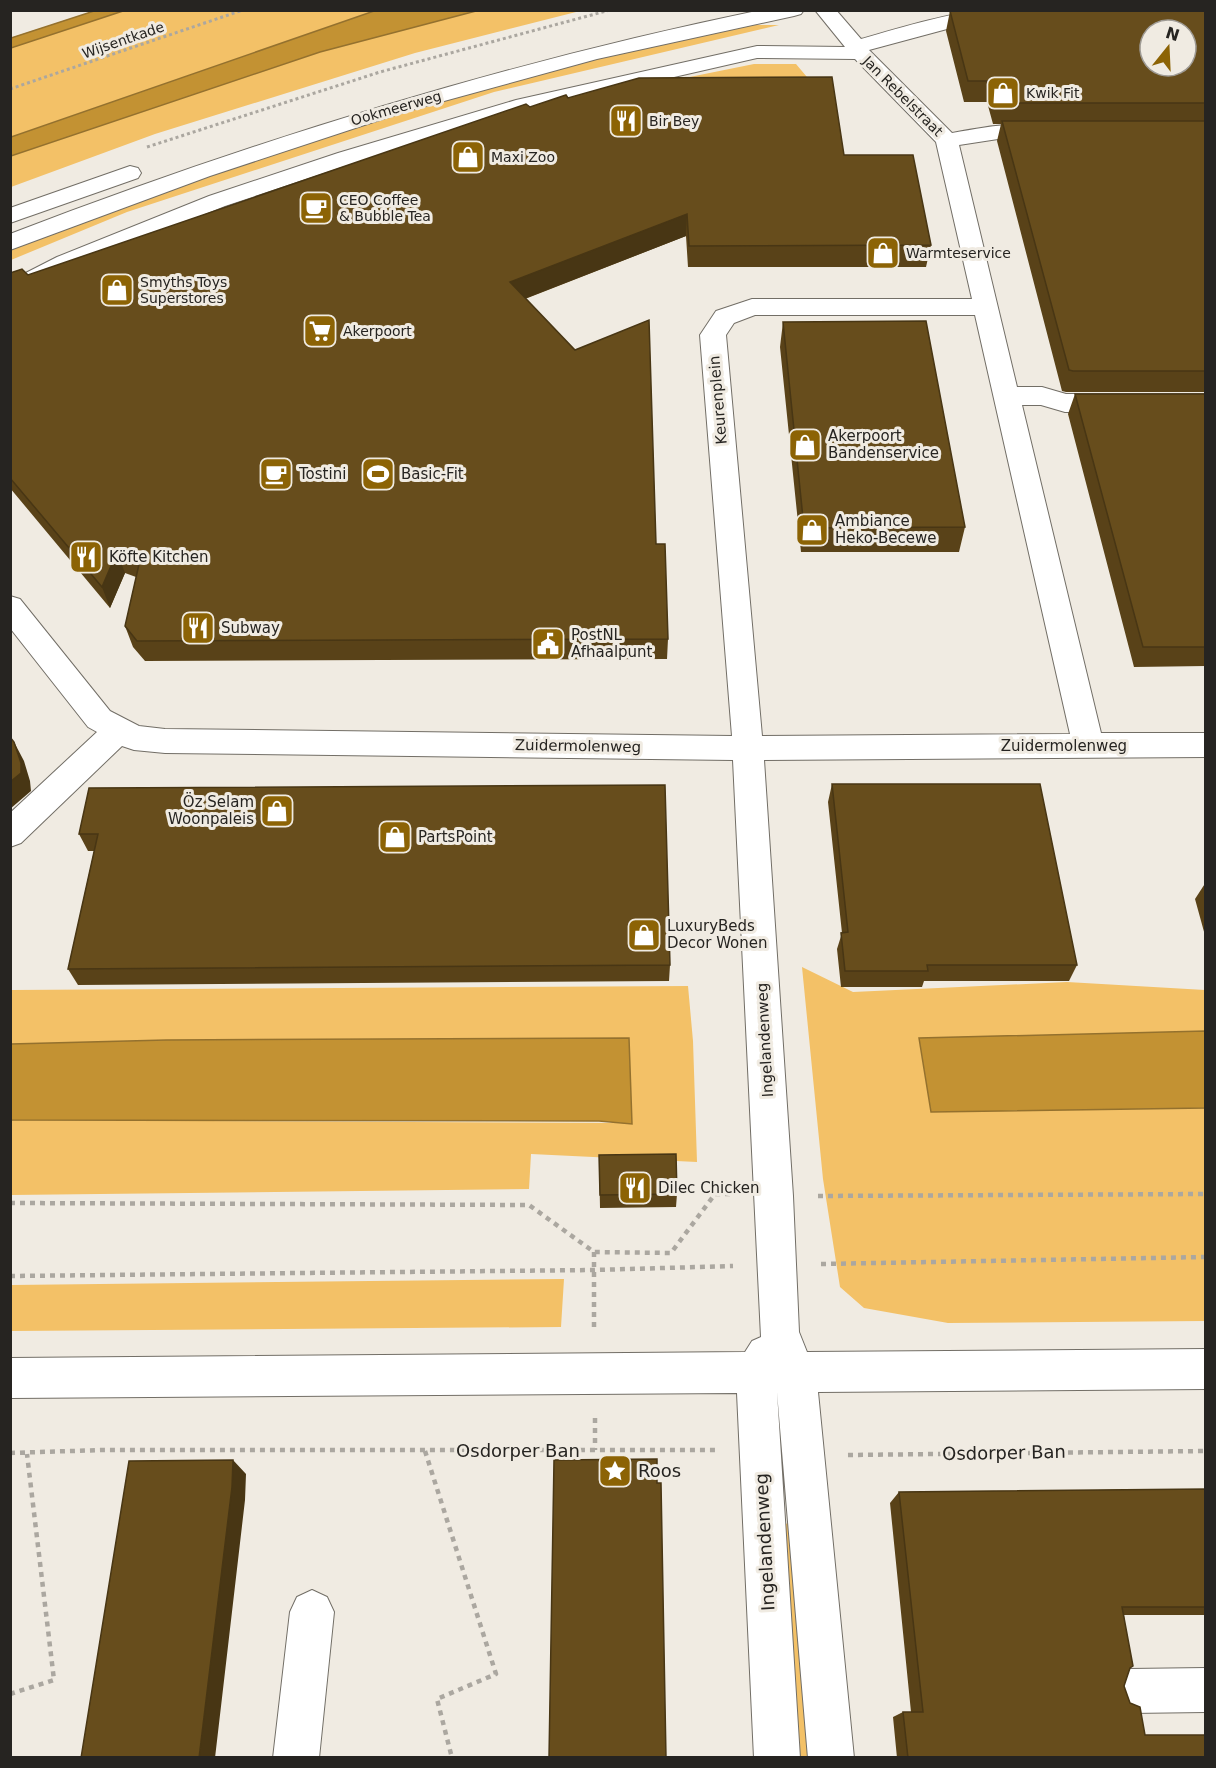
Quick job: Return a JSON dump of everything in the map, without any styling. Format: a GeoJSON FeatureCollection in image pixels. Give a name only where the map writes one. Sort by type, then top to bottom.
{"type":"FeatureCollection","features":[{"type":"Feature","properties":{"kind":"street","name":"Ookmeerweg"},"geometry":{"type":"LineString","coordinates":[[250,133],[443,74],[706,10]]}},
{"type":"Feature","properties":{"kind":"street","name":"Ookmeerweg"},"geometry":{"type":"LineString","coordinates":[[10,243],[127,196],[342,124],[524,70],[794,10]]}},
{"type":"Feature","properties":{"kind":"street","name":"Jan Rebelstraat"},"geometry":{"type":"LineString","coordinates":[[825,10],[858,50],[947,140],[998,132],[1070,133]]}},
{"type":"Feature","properties":{"kind":"street","name":"Jan Rebelstraat"},"geometry":{"type":"LineString","coordinates":[[858,50],[946,23],[991,16],[1014,16]]}},
{"type":"Feature","properties":{"kind":"street"},"geometry":{"type":"LineString","coordinates":[[10,291],[65,262],[217,201],[346,158],[524,105],[758,52],[858,50]]}},
{"type":"Feature","properties":{"kind":"street"},"geometry":{"type":"LineString","coordinates":[[947,140],[1088,746]]}},
{"type":"Feature","properties":{"kind":"street"},"geometry":{"type":"LineString","coordinates":[[10,216],[61,196],[146,157]]}},
{"type":"Feature","properties":{"kind":"street","name":"Keurenplein"},"geometry":{"type":"LineString","coordinates":[[748,748],[713,335],[725,317],[752,307],[985,307]]}},
{"type":"Feature","properties":{"kind":"street"},"geometry":{"type":"LineString","coordinates":[[1042,396],[1065,385],[1206,384]]}},
{"type":"Feature","properties":{"kind":"street"},"geometry":{"type":"LineString","coordinates":[[1006,396],[1042,396],[1065,403],[1206,403]]}},
{"type":"Feature","properties":{"kind":"street","name":"Zuidermolenweg"},"geometry":{"type":"LineString","coordinates":[[10,607],[99,719],[134,738],[165,741],[748,748],[1206,745]]}},
{"type":"Feature","properties":{"kind":"street"},"geometry":{"type":"LineString","coordinates":[[10,834],[118,731]]}},
{"type":"Feature","properties":{"kind":"street","name":"Ingelandenweg"},"geometry":{"type":"LineString","coordinates":[[748,748],[774,1196],[779,1333],[776,1373],[759,1450],[777,1758]]}},
{"type":"Feature","properties":{"kind":"street"},"geometry":{"type":"LineString","coordinates":[[10,1378],[1206,1369]]}},
{"type":"Feature","properties":{"kind":"street"},"geometry":{"type":"LineString","coordinates":[[776,1373],[806,1455],[831,1758]]}},
{"type":"Feature","properties":{"kind":"street"},"geometry":{"type":"LineString","coordinates":[[296,1758],[312,1612]]}},
{"type":"Feature","properties":{"kind":"street"},"geometry":{"type":"LineString","coordinates":[[1130,1691],[1206,1690]]}},
{"type":"Feature","properties":{"kind":"path","name":"Wijsentkade"},"geometry":{"type":"LineString","coordinates":[[10,88],[243,10]]}},
{"type":"Feature","properties":{"kind":"path"},"geometry":{"type":"LineString","coordinates":[[146,157],[380,72],[610,10]]}},
{"type":"Feature","properties":{"kind":"path"},"geometry":{"type":"LineString","coordinates":[[10,1203],[529,1204],[594,1252],[671,1253],[715,1194],[774,1196],[1206,1194]]}},
{"type":"Feature","properties":{"kind":"path"},"geometry":{"type":"LineString","coordinates":[[10,1276],[594,1270],[1206,1257]]}},
{"type":"Feature","properties":{"kind":"path","name":"Osdorper Ban"},"geometry":{"type":"LineString","coordinates":[[10,1453],[102,1450],[759,1450]]}},
{"type":"Feature","properties":{"kind":"path"},"geometry":{"type":"LineString","coordinates":[[425,1451],[496,1674],[437,1699],[452,1758]]}},
{"type":"Feature","properties":{"kind":"path","name":"Osdorper Ban"},"geometry":{"type":"LineString","coordinates":[[806,1455],[1206,1451]]}},
{"type":"Feature","properties":{"kind":"path"},"geometry":{"type":"LineString","coordinates":[[10,1694],[54,1680],[27,1454]]}},
{"type":"Feature","properties":{"kind":"shaded area"},"geometry":{"type":"Polygon","coordinates":[[[94,11],[374,11],[11,137],[10,38],[94,11]]]}},
{"type":"Feature","properties":{"kind":"shaded area"},"geometry":{"type":"Polygon","coordinates":[[[94,11],[123,11],[11,48],[11,38],[94,11]]]}},
{"type":"Feature","properties":{"kind":"shaded area"},"geometry":{"type":"Polygon","coordinates":[[[374,11],[476,11],[320,52],[11,156],[11,137],[374,11]]]}},
{"type":"Feature","properties":{"kind":"shaded area"},"geometry":{"type":"Polygon","coordinates":[[[476,11],[580,11],[415,53],[155,134],[11,187],[11,156],[320,52],[476,11]]]}},
{"type":"Feature","properties":{"kind":"shaded area"},"geometry":{"type":"Polygon","coordinates":[[[749,25],[779,25],[494,92],[127,212],[11,260],[11,247],[202,176],[331,132],[527,75],[749,25]]]}},
{"type":"Feature","properties":{"kind":"shaded area"},"geometry":{"type":"Polygon","coordinates":[[[754,64],[796,64],[812,83],[665,82],[754,64]]]}},
{"type":"Feature","properties":{"kind":"shaded area"},"geometry":{"type":"Polygon","coordinates":[[[802,967],[853,992],[1067,982],[1205,990],[1205,1031],[919,1039],[931,1112],[1205,1108],[1205,1321],[948,1323],[864,1308],[840,1287],[823,1179],[802,967]]]}},
{"type":"Feature","properties":{"kind":"shaded area"},"geometry":{"type":"Polygon","coordinates":[[[688,986],[693,1041],[697,1162],[531,1154],[529,1189],[11,1195],[11,1120],[632,1123],[629,1038],[166,1040],[11,1044],[11,990],[688,986]]]}},
{"type":"Feature","properties":{"kind":"shaded area"},"geometry":{"type":"Polygon","coordinates":[[[1205,1031],[1205,1108],[931,1112],[919,1038],[1205,1031]]]}},
{"type":"Feature","properties":{"kind":"shaded area"},"geometry":{"type":"Polygon","coordinates":[[[629,1038],[632,1124],[599,1121],[11,1120],[11,1044],[166,1040],[629,1038]]]}},
{"type":"Feature","properties":{"kind":"shaded area"},"geometry":{"type":"Polygon","coordinates":[[[564,1279],[561,1327],[11,1331],[11,1285],[564,1279]]]}},
{"type":"Feature","properties":{"kind":"shaded area"},"geometry":{"type":"Polygon","coordinates":[[[795,1518],[812,1757],[799,1757],[783,1526],[795,1518]]]}},
{"type":"Feature","properties":{"kind":"building"},"geometry":{"type":"Polygon","coordinates":[[[953,10],[1206,10],[1206,103],[997,103],[992,81],[968,81],[950,11],[953,10]]]}},
{"type":"Feature","properties":{"kind":"building"},"geometry":{"type":"Polygon","coordinates":[[[832,77],[844,155],[913,155],[931,245],[689,246],[687,214],[510,282],[575,350],[649,320],[656,544],[665,544],[668,639],[137,641],[125,626],[140,560],[117,552],[102,587],[10,478],[10,273],[22,269],[28,275],[526,104],[530,107],[566,95],[568,98],[639,78],[832,77]]]}},
{"type":"Feature","properties":{"kind":"building"},"geometry":{"type":"Polygon","coordinates":[[[1002,121],[1206,121],[1206,371],[1069,370],[1002,121]]]}},
{"type":"Feature","properties":{"kind":"building"},"geometry":{"type":"Polygon","coordinates":[[[926,321],[965,527],[804,528],[783,322],[926,321]]]}},
{"type":"Feature","properties":{"kind":"building"},"geometry":{"type":"Polygon","coordinates":[[[1075,394],[1206,394],[1206,647],[1143,647],[1075,394]]]}},
{"type":"Feature","properties":{"kind":"building"},"geometry":{"type":"Polygon","coordinates":[[[10,737],[21,763],[21,773],[10,782],[10,737]]]}},
{"type":"Feature","properties":{"kind":"building"},"geometry":{"type":"Polygon","coordinates":[[[832,784],[1040,784],[1077,965],[927,965],[928,971],[845,971],[841,933],[848,932],[832,784]]]}},
{"type":"Feature","properties":{"kind":"building"},"geometry":{"type":"Polygon","coordinates":[[[665,785],[670,965],[68,969],[98,834],[79,834],[89,788],[665,785]]]}},
{"type":"Feature","properties":{"kind":"building"},"geometry":{"type":"Polygon","coordinates":[[[676,1154],[677,1194],[600,1195],[599,1155],[676,1154]]]}},
{"type":"Feature","properties":{"kind":"building"},"geometry":{"type":"Polygon","coordinates":[[[657,1459],[657,1483],[661,1483],[666,1758],[549,1758],[554,1460],[657,1459]]]}},
{"type":"Feature","properties":{"kind":"building"},"geometry":{"type":"Polygon","coordinates":[[[233,1460],[232,1487],[199,1758],[81,1758],[129,1461],[233,1460]]]}},
{"type":"Feature","properties":{"kind":"building"},"geometry":{"type":"Polygon","coordinates":[[[1206,1489],[1206,1607],[1122,1607],[1133,1666],[1130,1668],[1124,1686],[1130,1703],[1140,1707],[1145,1735],[1206,1735],[1206,1758],[908,1758],[903,1712],[923,1712],[899,1492],[1206,1489]]]}},
{"type":"Feature","properties":{"kind":"place","name":"Kwik Fit"},"geometry":{"type":"Point","coordinates":[1003,93]}},
{"type":"Feature","properties":{"kind":"place","name":"Bir Bey"},"geometry":{"type":"Point","coordinates":[626,121]}},
{"type":"Feature","properties":{"kind":"place","name":"Maxi Zoo"},"geometry":{"type":"Point","coordinates":[468,157]}},
{"type":"Feature","properties":{"kind":"place","name":"CEO Coffee & Bubble Tea"},"geometry":{"type":"Point","coordinates":[316,208]}},
{"type":"Feature","properties":{"kind":"place","name":"Warmteservice"},"geometry":{"type":"Point","coordinates":[883,253]}},
{"type":"Feature","properties":{"kind":"place","name":"Smyths Toys Superstores"},"geometry":{"type":"Point","coordinates":[117,290]}},
{"type":"Feature","properties":{"kind":"place","name":"Akerpoort"},"geometry":{"type":"Point","coordinates":[320,331]}},
{"type":"Feature","properties":{"kind":"place","name":"Akerpoort Bandenservice"},"geometry":{"type":"Point","coordinates":[805,445]}},
{"type":"Feature","properties":{"kind":"place","name":"Tostini"},"geometry":{"type":"Point","coordinates":[276,474]}},
{"type":"Feature","properties":{"kind":"place","name":"Basic-Fit"},"geometry":{"type":"Point","coordinates":[378,474]}},
{"type":"Feature","properties":{"kind":"place","name":"Ambiance Heko-Becewe"},"geometry":{"type":"Point","coordinates":[812,530]}},
{"type":"Feature","properties":{"kind":"place","name":"Köfte Kitchen"},"geometry":{"type":"Point","coordinates":[86,557]}},
{"type":"Feature","properties":{"kind":"place","name":"Subway"},"geometry":{"type":"Point","coordinates":[198,628]}},
{"type":"Feature","properties":{"kind":"place","name":"PostNL Afhaalpunt"},"geometry":{"type":"Point","coordinates":[548,644]}},
{"type":"Feature","properties":{"kind":"place","name":"Öz Selam Woonpaleis"},"geometry":{"type":"Point","coordinates":[277,811]}},
{"type":"Feature","properties":{"kind":"place","name":"PartsPoint"},"geometry":{"type":"Point","coordinates":[395,837]}},
{"type":"Feature","properties":{"kind":"place","name":"LuxuryBeds Decor Wonen"},"geometry":{"type":"Point","coordinates":[644,935]}},
{"type":"Feature","properties":{"kind":"place","name":"Dilec Chicken"},"geometry":{"type":"Point","coordinates":[635,1188]}},
{"type":"Feature","properties":{"kind":"place","name":"Roos"},"geometry":{"type":"Point","coordinates":[615,1471]}}]}
